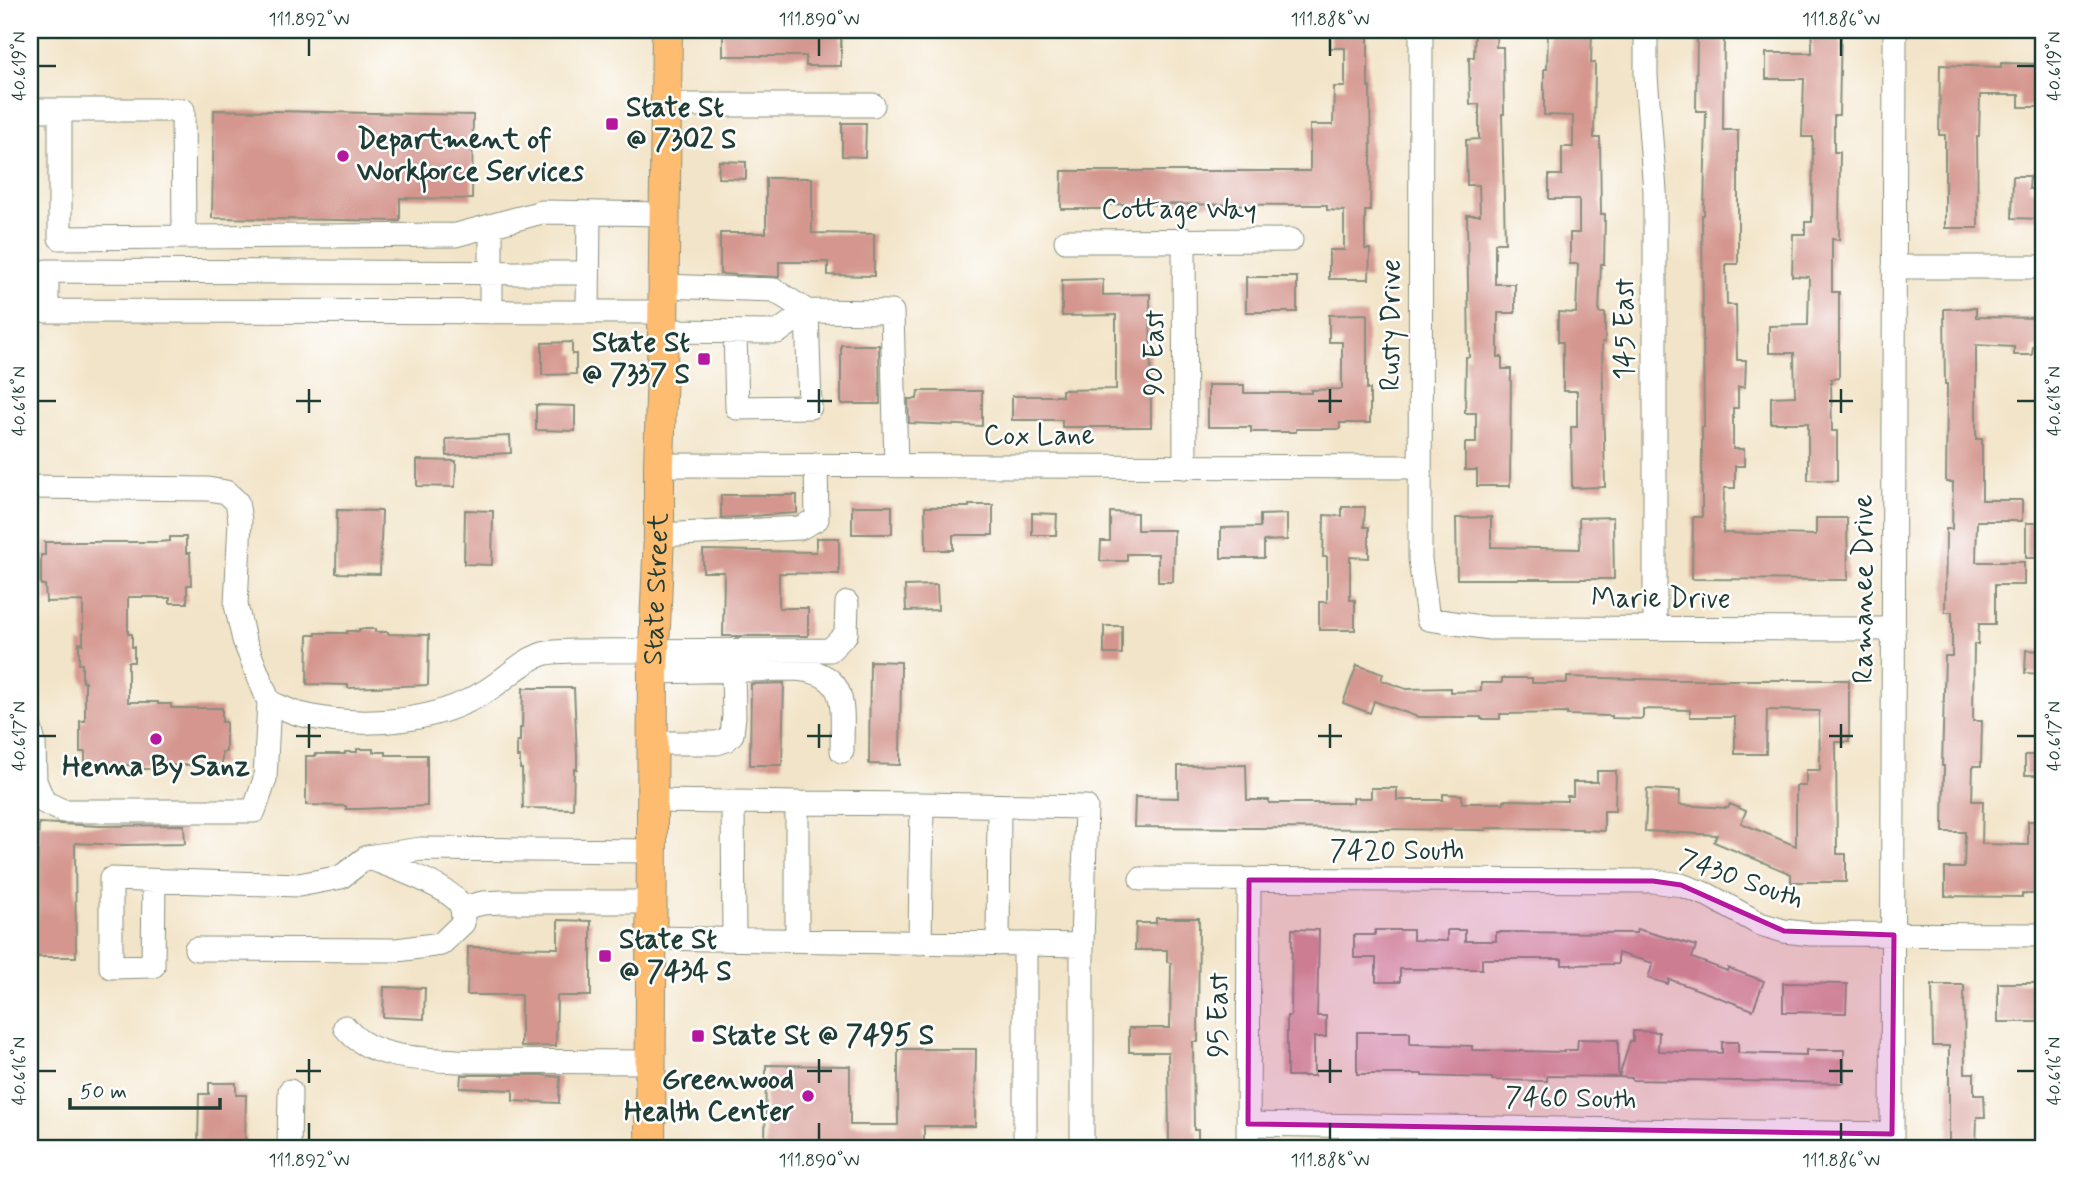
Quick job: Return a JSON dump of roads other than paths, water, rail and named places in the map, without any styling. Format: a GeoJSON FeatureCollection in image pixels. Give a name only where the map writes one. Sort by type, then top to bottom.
{"type":"FeatureCollection","features":[{"type":"Feature","properties":{"kind":"main road","name":"State Street"},"geometry":{"type":"LineString","coordinates":[[650,1149],[651,851],[667,30]]}},
{"type":"Feature","properties":{"kind":"street","name":"Rusty Drive"},"geometry":{"type":"LineString","coordinates":[[1422,30],[1420,559],[1428,619]]}},
{"type":"Feature","properties":{"kind":"street","name":"145 East"},"geometry":{"type":"LineString","coordinates":[[1646,30],[1646,76],[1655,191],[1655,628]]}},
{"type":"Feature","properties":{"kind":"street","name":"Ramanee Drive"},"geometry":{"type":"LineString","coordinates":[[1892,1142],[1895,30]]}},
{"type":"Feature","properties":{"kind":"street"},"geometry":{"type":"LineString","coordinates":[[666,105],[873,105]]}},
{"type":"Feature","properties":{"kind":"street"},"geometry":{"type":"LineString","coordinates":[[30,110],[183,110],[184,237]]}},
{"type":"Feature","properties":{"kind":"street"},"geometry":{"type":"LineString","coordinates":[[61,110],[60,238],[456,235],[542,212],[664,214]]}},
{"type":"Feature","properties":{"kind":"street"},"geometry":{"type":"LineString","coordinates":[[588,312],[589,213]]}},
{"type":"Feature","properties":{"kind":"street"},"geometry":{"type":"LineString","coordinates":[[491,226],[491,312]]}},
{"type":"Feature","properties":{"kind":"street","name":"90 East"},"geometry":{"type":"LineString","coordinates":[[1184,239],[1185,467]]}},
{"type":"Feature","properties":{"kind":"street","name":"Cottage Way"},"geometry":{"type":"LineString","coordinates":[[1066,241],[1292,240]]}},
{"type":"Feature","properties":{"kind":"street"},"geometry":{"type":"LineString","coordinates":[[1894,267],[2043,267]]}},
{"type":"Feature","properties":{"kind":"street"},"geometry":{"type":"LineString","coordinates":[[588,274],[47,271],[47,311],[663,310],[774,290],[807,311],[892,312],[896,465]]}},
{"type":"Feature","properties":{"kind":"street"},"geometry":{"type":"LineString","coordinates":[[663,310],[735,333],[778,332],[807,311]]}},
{"type":"Feature","properties":{"kind":"street"},"geometry":{"type":"LineString","coordinates":[[735,333],[737,408],[810,407],[807,311]]}},
{"type":"Feature","properties":{"kind":"street","name":"Cox Lane"},"geometry":{"type":"LineString","coordinates":[[659,466],[1420,467]]}},
{"type":"Feature","properties":{"kind":"street"},"geometry":{"type":"LineString","coordinates":[[659,535],[800,528],[817,519],[816,466]]}},
{"type":"Feature","properties":{"kind":"street"},"geometry":{"type":"LineString","coordinates":[[30,487],[208,489],[226,492],[237,502],[240,520],[236,605],[244,640],[269,702],[265,779],[254,811],[62,811],[44,802],[39,791],[35,780],[34,743],[30,729]]}},
{"type":"Feature","properties":{"kind":"street"},"geometry":{"type":"LineString","coordinates":[[654,662],[830,650],[846,634],[847,603]]}},
{"type":"Feature","properties":{"kind":"street","name":"Marie Drive"},"geometry":{"type":"LineString","coordinates":[[1428,619],[1488,628],[1894,629]]}},
{"type":"Feature","properties":{"kind":"street"},"geometry":{"type":"LineString","coordinates":[[269,702],[298,714],[344,722],[380,722],[445,712],[487,691],[541,654],[572,651],[733,670],[811,670],[832,681],[838,691],[841,702],[842,751]]}},
{"type":"Feature","properties":{"kind":"street"},"geometry":{"type":"LineString","coordinates":[[653,743],[717,743],[726,740],[732,734],[734,716],[733,670]]}},
{"type":"Feature","properties":{"kind":"street"},"geometry":{"type":"LineString","coordinates":[[652,801],[1086,807],[1082,945],[1082,1149]]}},
{"type":"Feature","properties":{"kind":"street"},"geometry":{"type":"LineString","coordinates":[[733,802],[734,939]]}},
{"type":"Feature","properties":{"kind":"street"},"geometry":{"type":"LineString","coordinates":[[797,803],[797,940]]}},
{"type":"Feature","properties":{"kind":"street"},"geometry":{"type":"LineString","coordinates":[[920,943],[922,804]]}},
{"type":"Feature","properties":{"kind":"street"},"geometry":{"type":"LineString","coordinates":[[998,944],[999,806]]}},
{"type":"Feature","properties":{"kind":"street"},"geometry":{"type":"LineString","coordinates":[[154,881],[299,886],[341,877],[367,857],[421,849],[651,851]]}},
{"type":"Feature","properties":{"kind":"street"},"geometry":{"type":"LineString","coordinates":[[196,949],[420,948],[441,944],[463,923],[462,908],[455,898],[434,884],[367,857]]}},
{"type":"Feature","properties":{"kind":"street","name":"7420 South"},"geometry":{"type":"LineString","coordinates":[[1141,879],[1653,881]]}},
{"type":"Feature","properties":{"kind":"street","name":"95 East"},"geometry":{"type":"LineString","coordinates":[[1248,1149],[1249,880]]}},
{"type":"Feature","properties":{"kind":"street","name":"7430 South"},"geometry":{"type":"LineString","coordinates":[[1653,881],[1699,892],[1760,924],[1784,931],[1810,934],[2043,935]]}},
{"type":"Feature","properties":{"kind":"street"},"geometry":{"type":"LineString","coordinates":[[462,908],[503,901],[651,902]]}},
{"type":"Feature","properties":{"kind":"street"},"geometry":{"type":"LineString","coordinates":[[650,938],[1082,945]]}},
{"type":"Feature","properties":{"kind":"street"},"geometry":{"type":"LineString","coordinates":[[1025,944],[1025,1149]]}},
{"type":"Feature","properties":{"kind":"street"},"geometry":{"type":"LineString","coordinates":[[345,1027],[359,1042],[390,1054],[416,1058],[457,1061],[650,1062]]}},
{"type":"Feature","properties":{"kind":"street"},"geometry":{"type":"LineString","coordinates":[[289,1149],[290,1091]]}},
{"type":"Feature","properties":{"kind":"street","name":"7460 South"},"geometry":{"type":"LineString","coordinates":[[1248,1124],[1892,1142]]}},
{"type":"Feature","properties":{"kind":"place","name":"State St @ 7302 S"},"geometry":{"type":"Point","coordinates":[612,124]}},
{"type":"Feature","properties":{"kind":"place","name":"Department of Workforce Services"},"geometry":{"type":"Point","coordinates":[343,156]}},
{"type":"Feature","properties":{"kind":"place","name":"State St @ 7337 S"},"geometry":{"type":"Point","coordinates":[704,359]}},
{"type":"Feature","properties":{"kind":"place","name":"Henna By Sanz"},"geometry":{"type":"Point","coordinates":[156,739]}},
{"type":"Feature","properties":{"kind":"place","name":"State St @ 7434 S"},"geometry":{"type":"Point","coordinates":[605,956]}},
{"type":"Feature","properties":{"kind":"place","name":"State St @ 7495 S"},"geometry":{"type":"Point","coordinates":[698,1036]}},
{"type":"Feature","properties":{"kind":"place","name":"Greenwood Health Center"},"geometry":{"type":"Point","coordinates":[808,1096]}}]}
